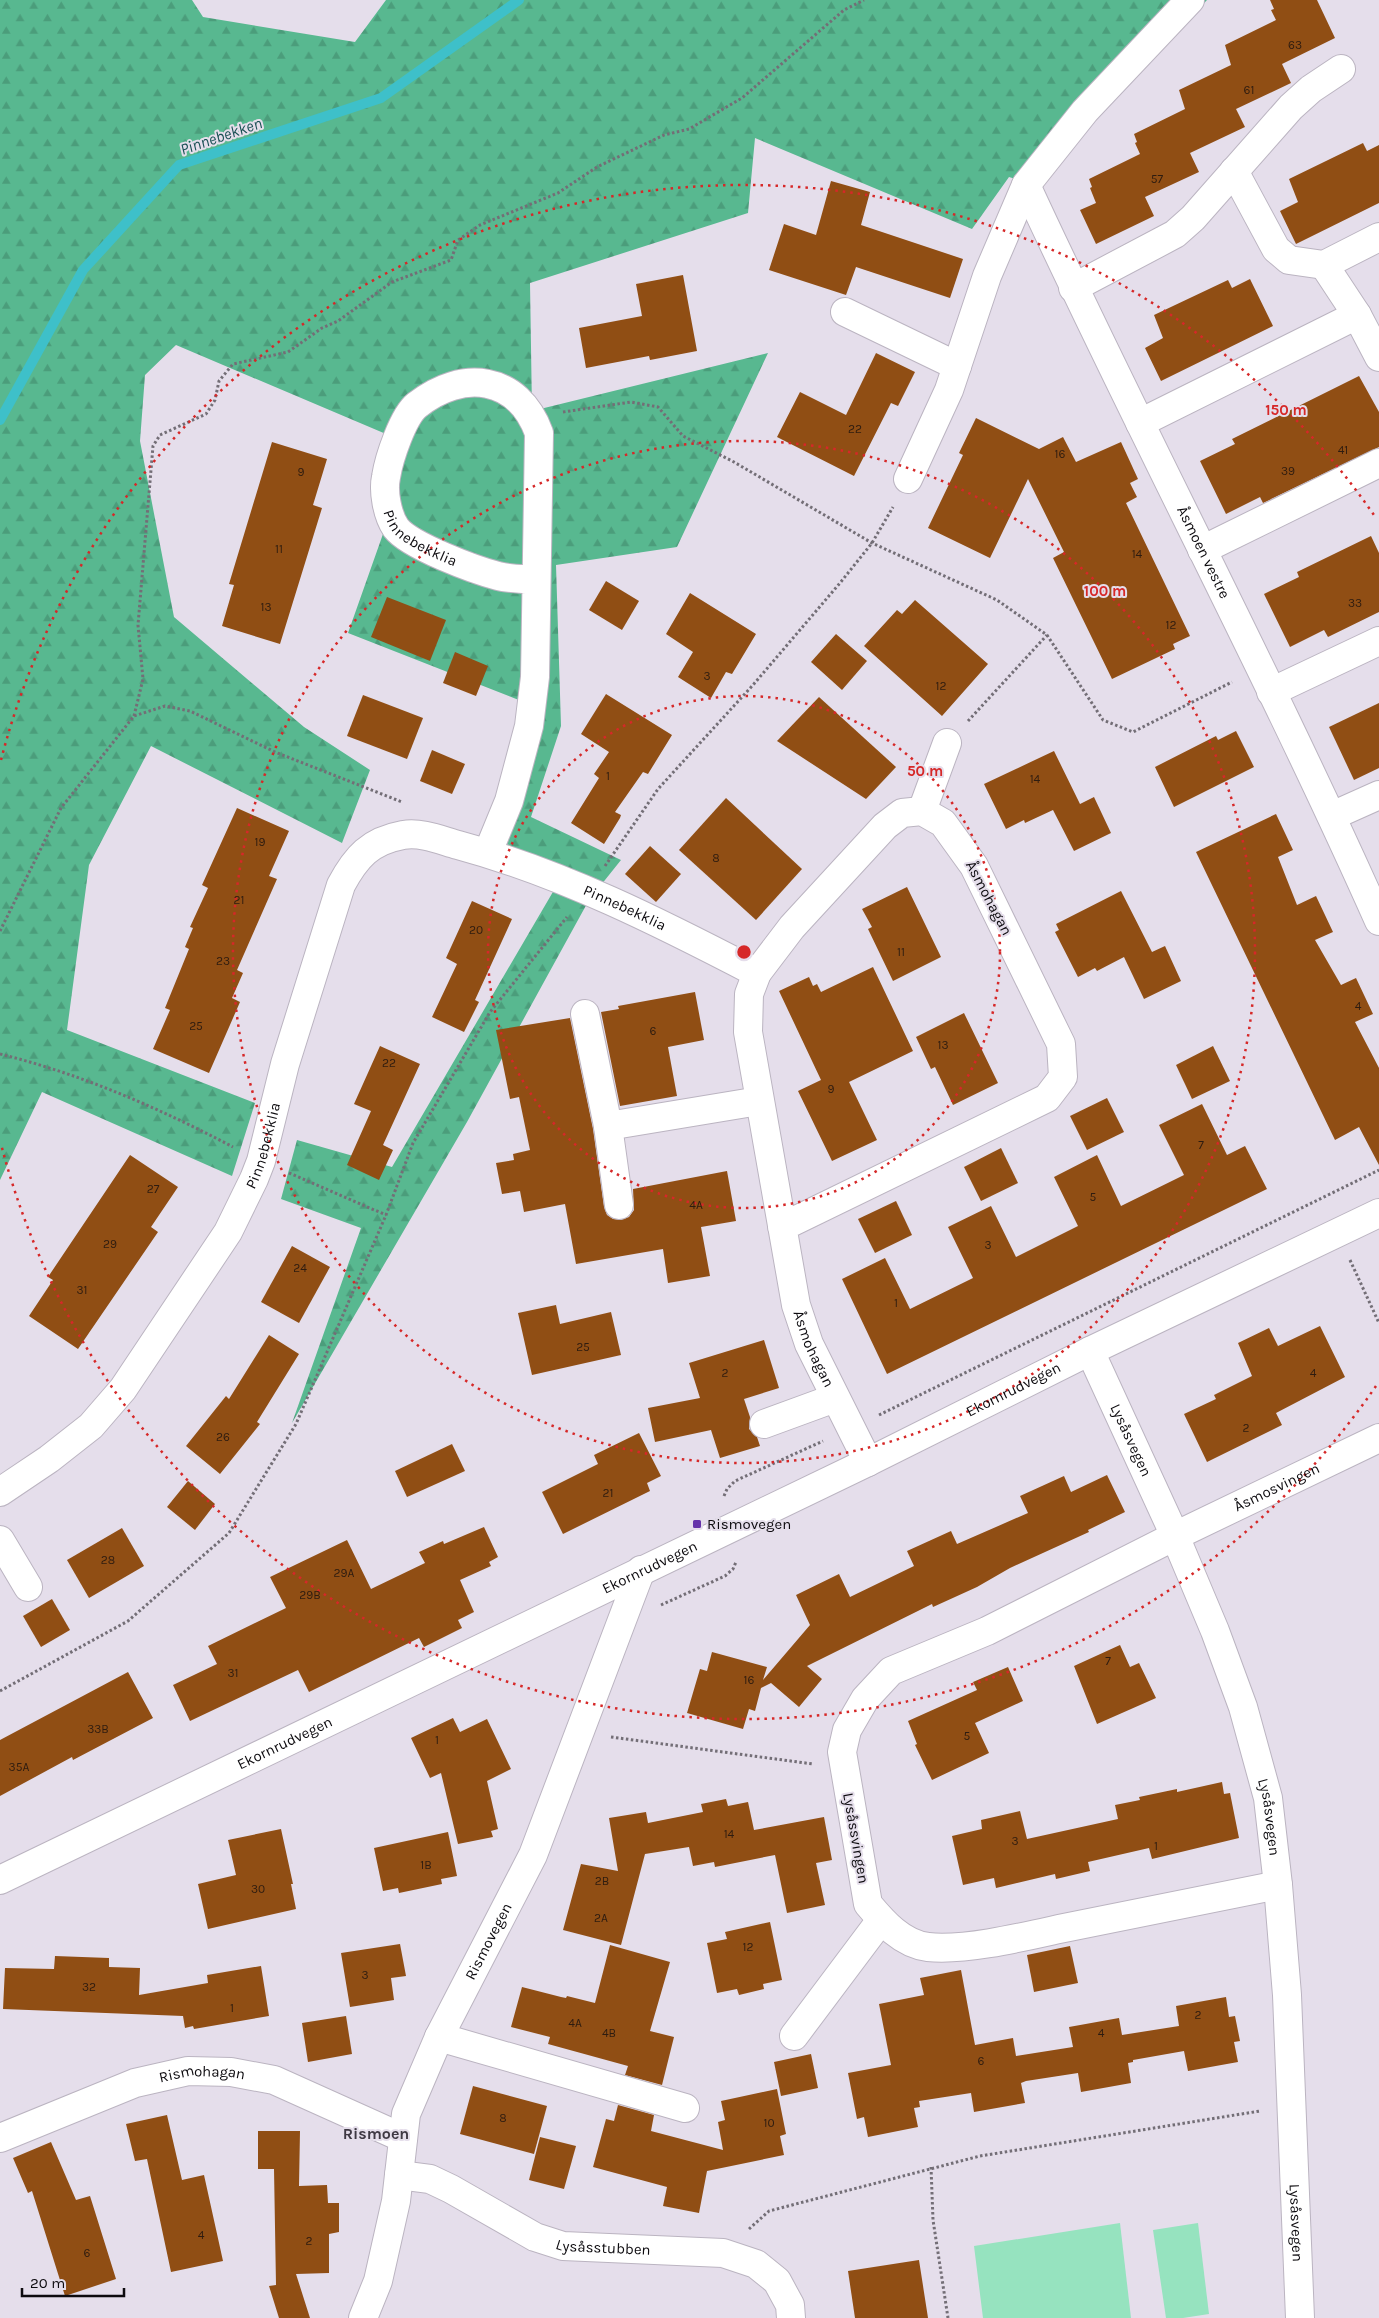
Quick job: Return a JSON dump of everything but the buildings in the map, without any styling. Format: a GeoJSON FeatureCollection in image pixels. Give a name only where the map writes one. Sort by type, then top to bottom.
{"type":"FeatureCollection","features":[{"type":"Feature","properties":{"kind":"street"},"geometry":{"type":"LineString","coordinates":[[908,479],[949,390],[987,276],[1026,185],[1085,112],[1190,0]]}},
{"type":"Feature","properties":{"kind":"street"},"geometry":{"type":"LineString","coordinates":[[1073,288],[1175,234],[1193,218],[1290,107],[1311,89],[1341,69]]}},
{"type":"Feature","properties":{"kind":"street"},"geometry":{"type":"LineString","coordinates":[[1234,171],[1276,249],[1288,260],[1324,266],[1379,237]]}},
{"type":"Feature","properties":{"kind":"street","name":"Åsmoen vestre"},"geometry":{"type":"LineString","coordinates":[[1026,185],[1073,288],[1332,816],[1379,921]]}},
{"type":"Feature","properties":{"kind":"street"},"geometry":{"type":"LineString","coordinates":[[1324,266],[1358,315],[1379,357]]}},
{"type":"Feature","properties":{"kind":"street"},"geometry":{"type":"LineString","coordinates":[[845,312],[957,366]]}},
{"type":"Feature","properties":{"kind":"street"},"geometry":{"type":"LineString","coordinates":[[1140,423],[1358,315]]}},
{"type":"Feature","properties":{"kind":"street","name":"Pinnebekklia"},"geometry":{"type":"LineString","coordinates":[[488,852],[509,800],[529,726],[535,677],[539,432],[533,416],[522,402],[505,389],[484,381],[466,383],[440,391],[416,405],[405,418],[385,478],[386,498],[396,528],[412,541],[461,563],[499,576],[536,580]]}},
{"type":"Feature","properties":{"kind":"street"},"geometry":{"type":"LineString","coordinates":[[1202,550],[1379,463]]}},
{"type":"Feature","properties":{"kind":"street"},"geometry":{"type":"LineString","coordinates":[[1265,680],[1379,641]]}},
{"type":"Feature","properties":{"kind":"street"},"geometry":{"type":"LineString","coordinates":[[922,811],[947,743]]}},
{"type":"Feature","properties":{"kind":"street"},"geometry":{"type":"LineString","coordinates":[[1332,816],[1379,795]]}},
{"type":"Feature","properties":{"kind":"street","name":"Åsmohagan"},"geometry":{"type":"LineString","coordinates":[[782,1227],[1048,1098],[1063,1077],[1061,1044],[974,866],[943,823],[922,811],[902,813],[885,826],[792,927],[757,973],[749,994],[748,1032],[759,1101],[796,1304],[809,1344],[868,1462]]}},
{"type":"Feature","properties":{"kind":"street","name":"Pinnebekklia"},"geometry":{"type":"LineString","coordinates":[[0,1492],[49,1459],[91,1426],[123,1389],[228,1232],[254,1179],[261,1160],[285,1064],[342,885],[351,867],[369,847],[404,835],[417,834],[488,852],[588,891],[757,973]]}},
{"type":"Feature","properties":{"kind":"street"},"geometry":{"type":"LineString","coordinates":[[585,1014],[608,1126],[619,1204]]}},
{"type":"Feature","properties":{"kind":"street"},"geometry":{"type":"LineString","coordinates":[[608,1126],[759,1101]]}},
{"type":"Feature","properties":{"kind":"street","name":"Ekornrudvegen"},"geometry":{"type":"LineString","coordinates":[[0,1880],[868,1462],[1090,1351],[1379,1213]]}},
{"type":"Feature","properties":{"kind":"street","name":"Lysåsvegen"},"geometry":{"type":"LineString","coordinates":[[1090,1351],[1175,1536],[1215,1631],[1243,1707],[1268,1798],[1278,1886],[1286,1995],[1300,2318]]}},
{"type":"Feature","properties":{"kind":"street"},"geometry":{"type":"LineString","coordinates":[[764,1424],[835,1398]]}},
{"type":"Feature","properties":{"kind":"street","name":"Åsmosvingen"},"geometry":{"type":"LineString","coordinates":[[1175,1536],[1379,1438]]}},
{"type":"Feature","properties":{"kind":"street","name":"Lysåssvingen"},"geometry":{"type":"LineString","coordinates":[[1175,1536],[987,1631],[891,1672],[865,1699],[847,1730],[842,1752],[868,1904],[881,1920],[900,1936],[927,1947],[954,1946],[1004,1940],[1278,1886]]}},
{"type":"Feature","properties":{"kind":"street"},"geometry":{"type":"LineString","coordinates":[[0,1540],[28,1587]]}},
{"type":"Feature","properties":{"kind":"street","name":"Rismovegen"},"geometry":{"type":"LineString","coordinates":[[363,2318],[378,2281],[396,2202],[406,2114],[439,2037],[533,1855],[581,1733],[641,1570]]}},
{"type":"Feature","properties":{"kind":"street"},"geometry":{"type":"LineString","coordinates":[[794,2036],[881,1920]]}},
{"type":"Feature","properties":{"kind":"street"},"geometry":{"type":"LineString","coordinates":[[439,2037],[685,2108]]}},
{"type":"Feature","properties":{"kind":"street","name":"Rismohagan"},"geometry":{"type":"LineString","coordinates":[[0,2138],[135,2083],[188,2071],[231,2072],[274,2080],[403,2138]]}},
{"type":"Feature","properties":{"kind":"street","name":"Lysåsstubben"},"geometry":{"type":"LineString","coordinates":[[399,2175],[430,2180],[452,2189],[535,2237],[563,2246],[723,2254],[756,2264],[777,2281],[790,2305],[791,2318]]}},
{"type":"Feature","properties":{"kind":"path"},"geometry":{"type":"LineString","coordinates":[[0,931],[61,808],[134,716],[143,679],[138,625],[153,446],[160,435],[206,414],[215,400],[219,382],[233,364],[288,352],[322,328],[338,321],[392,282],[451,260],[458,240],[480,225],[558,193],[597,167],[664,136],[688,129],[742,98],[844,10],[864,0]]}},
{"type":"Feature","properties":{"kind":"path"},"geometry":{"type":"LineString","coordinates":[[533,416],[631,402],[658,407],[684,436],[734,462],[872,543],[998,600],[1047,635],[1103,720],[1133,732],[1265,680]]}},
{"type":"Feature","properties":{"kind":"path"},"geometry":{"type":"LineString","coordinates":[[0,1692],[128,1620],[229,1533],[296,1424],[386,1215],[413,1142],[490,1012],[588,891],[658,789],[753,685],[872,543],[908,479]]}},
{"type":"Feature","properties":{"kind":"path"},"geometry":{"type":"LineString","coordinates":[[947,743],[1047,635]]}},
{"type":"Feature","properties":{"kind":"path"},"geometry":{"type":"LineString","coordinates":[[134,716],[165,706],[190,711],[275,752],[406,803]]}},
{"type":"Feature","properties":{"kind":"path"},"geometry":{"type":"LineString","coordinates":[[0,1054],[45,1065],[144,1104],[261,1160],[386,1215]]}},
{"type":"Feature","properties":{"kind":"path"},"geometry":{"type":"LineString","coordinates":[[1337,1233],[1379,1323]]}},
{"type":"Feature","properties":{"kind":"path"},"geometry":{"type":"LineString","coordinates":[[581,1733],[844,1768]]}},
{"type":"Feature","properties":{"kind":"path"},"geometry":{"type":"LineString","coordinates":[[723,2254],[769,2211],[931,2167],[980,2156],[1291,2106]]}},
{"type":"Feature","properties":{"kind":"path"},"geometry":{"type":"LineString","coordinates":[[931,2167],[933,2220],[948,2318]]}},
{"type":"Feature","properties":{"kind":"green space"},"geometry":{"type":"Polygon","coordinates":[[[0,0],[192,0],[203,17],[355,42],[386,0],[1207,0],[1036,185],[1009,177],[972,229],[755,138],[748,213],[530,283],[532,411],[768,353],[677,547],[556,565],[561,726],[531,817],[621,860],[589,900],[467,1122],[292,1423],[361,1228],[281,1199],[297,1140],[392,1167],[564,873],[487,844],[529,704],[348,633],[389,517],[386,434],[176,345],[145,375],[140,441],[174,617],[304,727],[370,770],[342,843],[151,746],[89,865],[67,1030],[255,1103],[232,1176],[42,1092],[0,1180],[0,0]]]}},
{"type":"Feature","properties":{"kind":"green space"},"geometry":{"type":"Polygon","coordinates":[[[1120,2223],[1131,2318],[983,2318],[974,2246],[1120,2223]]]}},
{"type":"Feature","properties":{"kind":"green space"},"geometry":{"type":"Polygon","coordinates":[[[1198,2223],[1209,2314],[1183,2318],[1166,2318],[1153,2230],[1198,2223]]]}},
{"type":"Feature","properties":{"kind":"waterway","name":"Pinnebekken"},"geometry":{"type":"LineString","coordinates":[[0,420],[83,270],[179,165],[381,98],[519,0]]}},
{"type":"Feature","properties":{"kind":"place","name":"Rismovegen"},"geometry":{"type":"Point","coordinates":[697,1524]}},
{"type":"Feature","properties":{"kind":"district","name":"Rismoen"},"geometry":{"type":"Point","coordinates":[376,2133]}}]}
